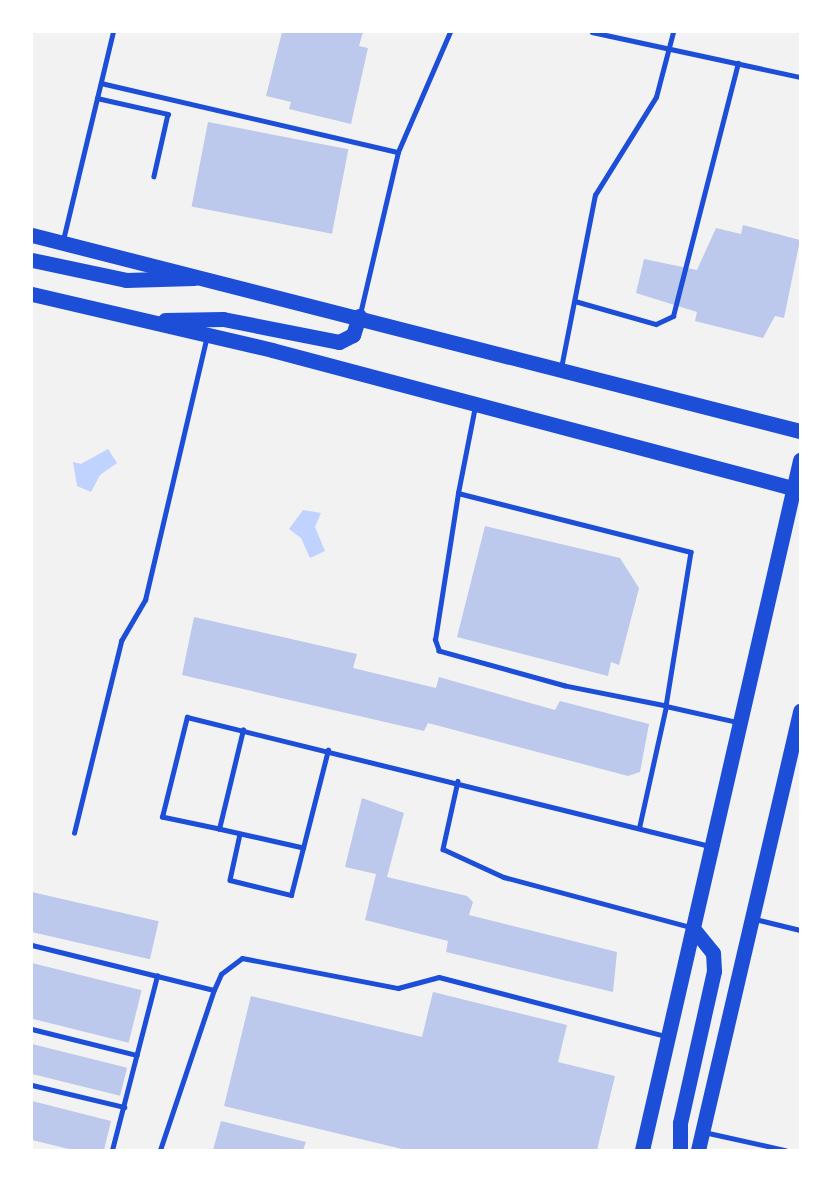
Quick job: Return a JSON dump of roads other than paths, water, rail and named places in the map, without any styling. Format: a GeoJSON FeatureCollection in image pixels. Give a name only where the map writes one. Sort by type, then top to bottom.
{"type":"FeatureCollection","features":[{"type":"Feature","properties":{"kind":"main road"},"geometry":{"type":"LineString","coordinates":[[32,235],[359,316],[801,431]]}},
{"type":"Feature","properties":{"kind":"main road"},"geometry":{"type":"LineString","coordinates":[[32,260],[126,280],[200,277]]}},
{"type":"Feature","properties":{"kind":"main road"},"geometry":{"type":"LineString","coordinates":[[32,294],[207,334],[797,489]]}},
{"type":"Feature","properties":{"kind":"main road"},"geometry":{"type":"LineString","coordinates":[[155,322],[207,317],[339,342],[353,335],[359,316]]}},
{"type":"Feature","properties":{"kind":"main road"},"geometry":{"type":"LineString","coordinates":[[642,1150],[711,846],[797,489],[801,460]]}},
{"type":"Feature","properties":{"kind":"main road"},"geometry":{"type":"LineString","coordinates":[[698,1150],[801,711]]}},
{"type":"Feature","properties":{"kind":"main road"},"geometry":{"type":"LineString","coordinates":[[680,1150],[680,1124],[714,971],[713,953],[693,928]]}},
{"type":"Feature","properties":{"kind":"lane"},"geometry":{"type":"LineString","coordinates":[[62,243],[113,32]]}},
{"type":"Feature","properties":{"kind":"lane"},"geometry":{"type":"LineString","coordinates":[[359,316],[398,152],[450,32]]}},
{"type":"Feature","properties":{"kind":"lane"},"geometry":{"type":"LineString","coordinates":[[592,32],[801,77]]}},
{"type":"Feature","properties":{"kind":"lane"},"geometry":{"type":"LineString","coordinates":[[561,369],[595,195],[656,97],[673,32]]}},
{"type":"Feature","properties":{"kind":"lane"},"geometry":{"type":"LineString","coordinates":[[575,301],[656,324],[673,316],[738,63]]}},
{"type":"Feature","properties":{"kind":"lane"},"geometry":{"type":"LineString","coordinates":[[101,83],[398,152]]}},
{"type":"Feature","properties":{"kind":"lane"},"geometry":{"type":"LineString","coordinates":[[97,98],[168,114],[154,176]]}},
{"type":"Feature","properties":{"kind":"lane"},"geometry":{"type":"LineString","coordinates":[[74,833],[121,641],[145,600],[207,334]]}},
{"type":"Feature","properties":{"kind":"lane"},"geometry":{"type":"LineString","coordinates":[[475,403],[435,640],[439,651],[565,686],[740,723]]}},
{"type":"Feature","properties":{"kind":"lane"},"geometry":{"type":"LineString","coordinates":[[458,493],[691,552],[666,706],[639,828]]}},
{"type":"Feature","properties":{"kind":"lane"},"geometry":{"type":"LineString","coordinates":[[303,848],[162,817],[187,717],[458,781],[711,846]]}},
{"type":"Feature","properties":{"kind":"lane"},"geometry":{"type":"LineString","coordinates":[[219,829],[243,730]]}},
{"type":"Feature","properties":{"kind":"lane"},"geometry":{"type":"LineString","coordinates":[[240,834],[230,880],[291,895],[328,750]]}},
{"type":"Feature","properties":{"kind":"lane"},"geometry":{"type":"LineString","coordinates":[[458,781],[443,849],[504,877],[693,928]]}},
{"type":"Feature","properties":{"kind":"lane"},"geometry":{"type":"LineString","coordinates":[[752,918],[801,930]]}},
{"type":"Feature","properties":{"kind":"lane"},"geometry":{"type":"LineString","coordinates":[[32,945],[214,990]]}},
{"type":"Feature","properties":{"kind":"lane"},"geometry":{"type":"LineString","coordinates":[[160,1150],[214,990],[233,963],[252,957],[398,988],[439,977],[668,1037]]}},
{"type":"Feature","properties":{"kind":"lane"},"geometry":{"type":"LineString","coordinates":[[112,1150],[157,976]]}},
{"type":"Feature","properties":{"kind":"lane"},"geometry":{"type":"LineString","coordinates":[[32,1029],[137,1055]]}},
{"type":"Feature","properties":{"kind":"lane"},"geometry":{"type":"LineString","coordinates":[[32,1085],[124,1107]]}},
{"type":"Feature","properties":{"kind":"lane"},"geometry":{"type":"LineString","coordinates":[[702,1131],[785,1150]]}},
{"type":"Feature","properties":{"kind":"water"},"geometry":{"type":"Polygon","coordinates":[[[108,449],[117,463],[100,475],[91,492],[77,486],[73,462],[81,464],[108,449]]]}},
{"type":"Feature","properties":{"kind":"water"},"geometry":{"type":"Polygon","coordinates":[[[303,510],[321,513],[315,527],[325,551],[310,558],[301,538],[289,529],[303,510]]]}}]}
